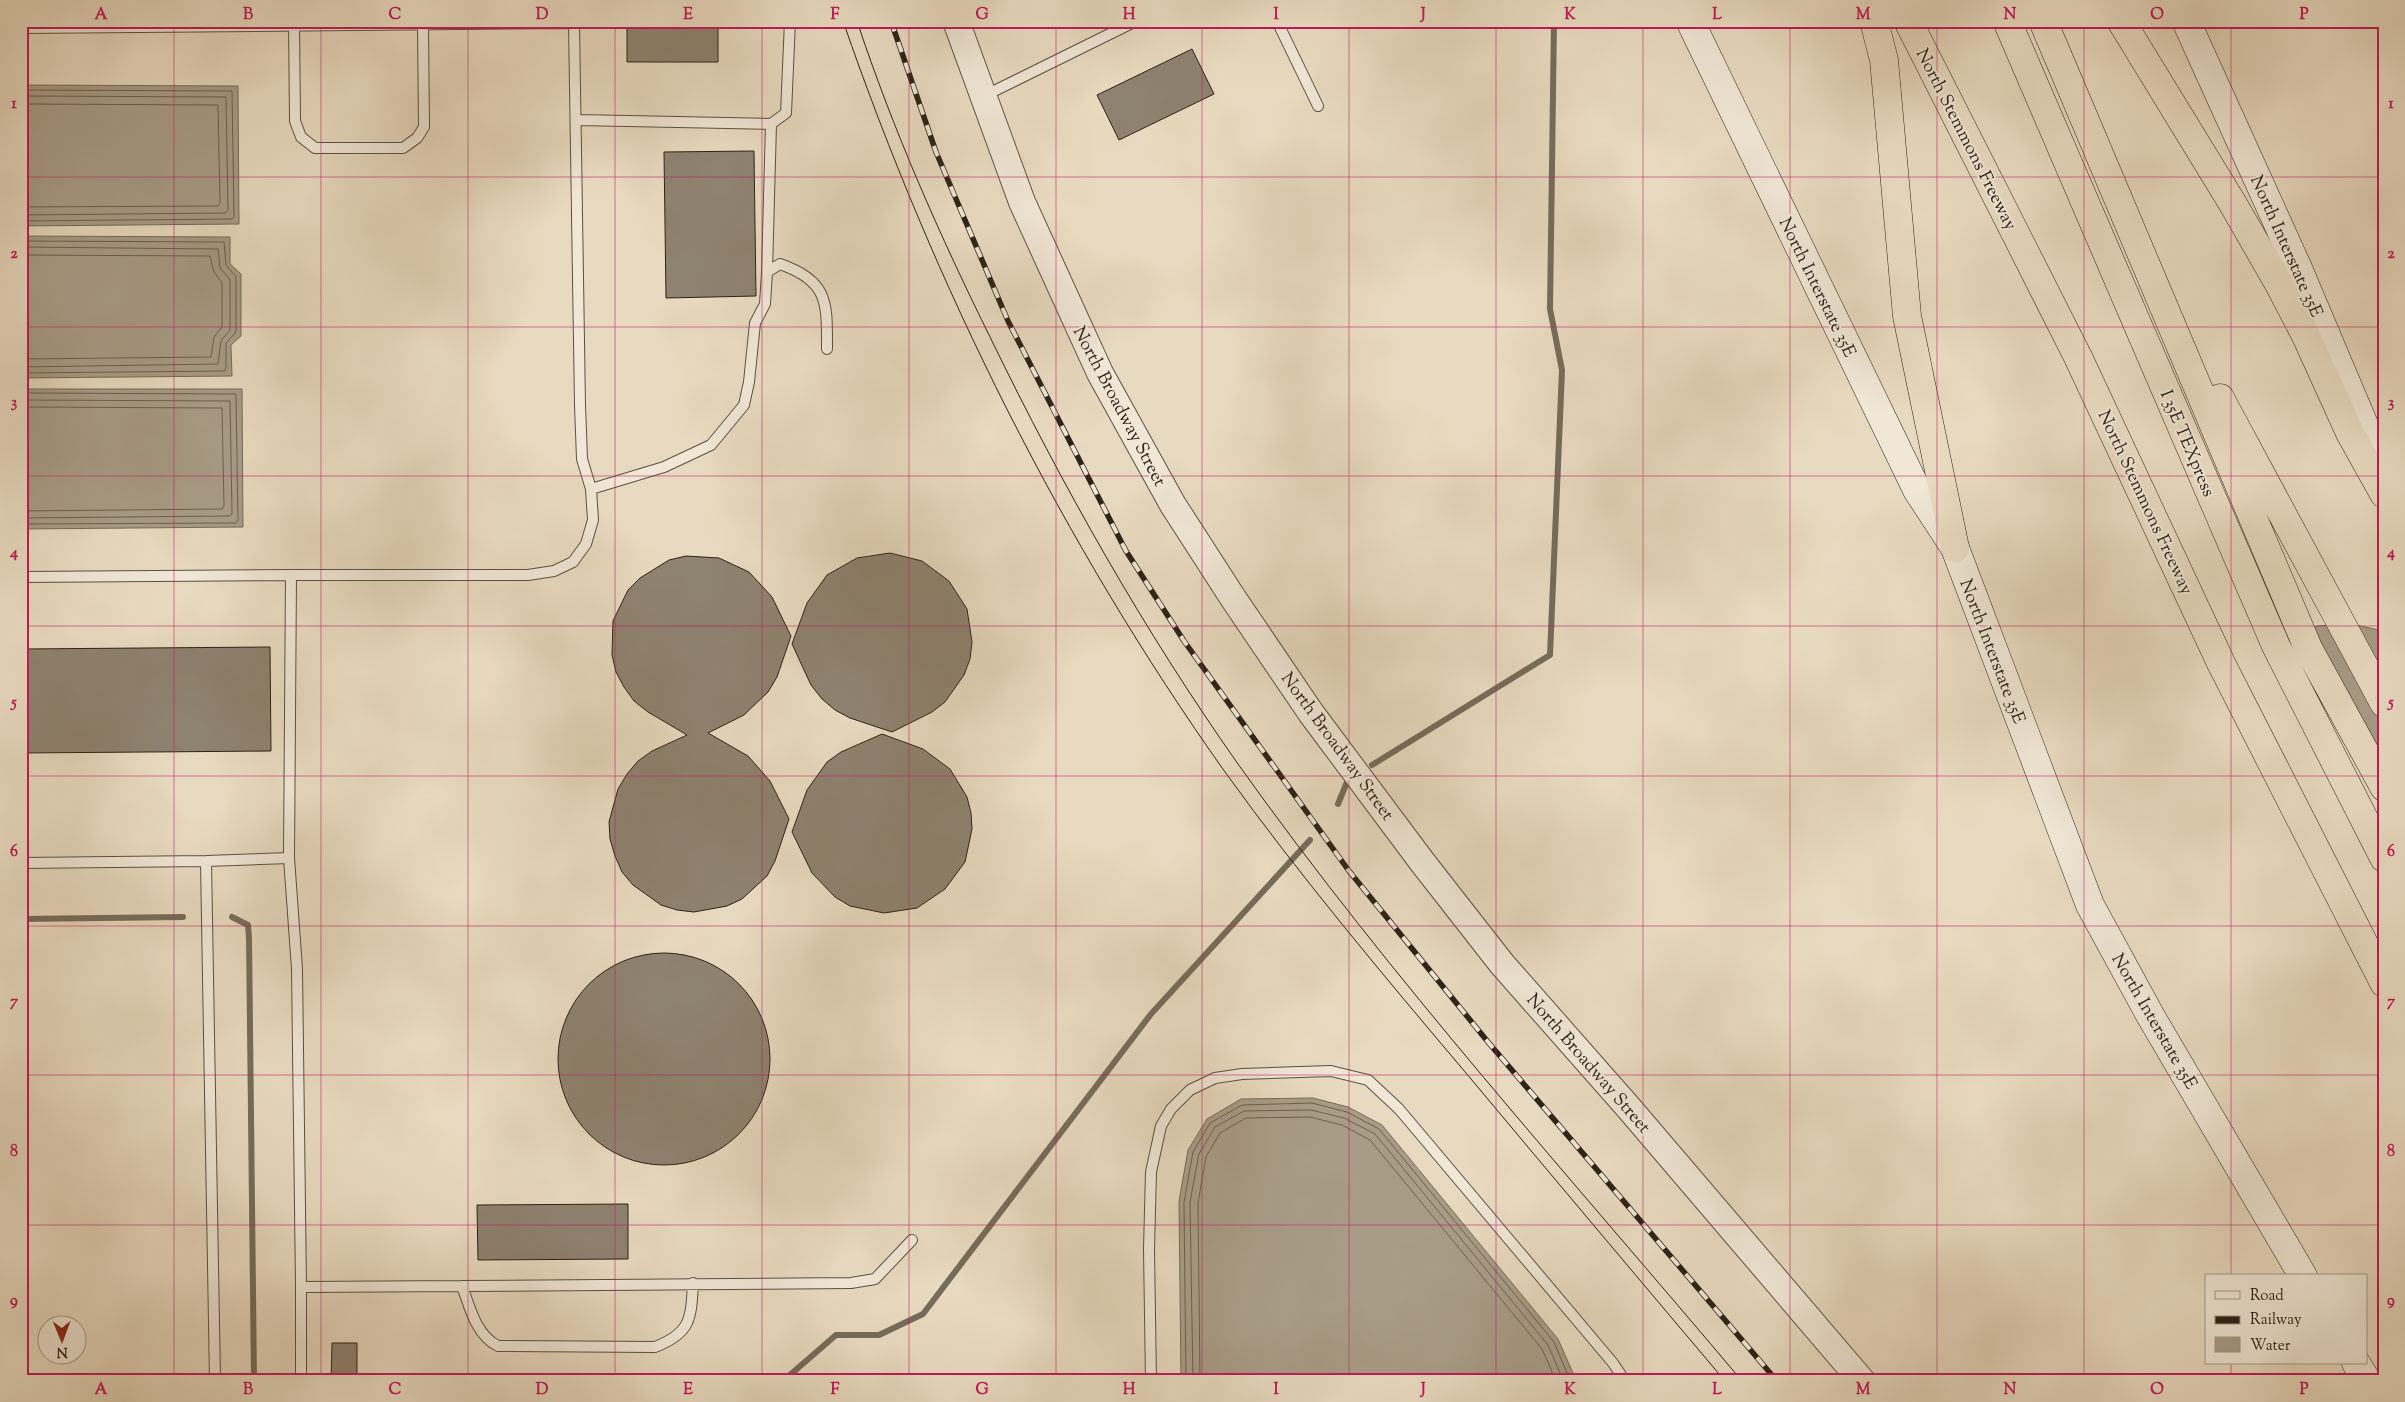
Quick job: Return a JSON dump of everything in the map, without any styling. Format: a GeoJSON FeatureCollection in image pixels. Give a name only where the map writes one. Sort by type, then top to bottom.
{"type":"FeatureCollection","features":[{"type":"Feature","properties":{"kind":"highway"},"geometry":{"type":"LineString","coordinates":[[1874,21],[1884,60],[1907,316],[1954,548]]}},
{"type":"Feature","properties":{"kind":"highway","name":"North Stemmons Freeway"},"geometry":{"type":"LineString","coordinates":[[1908,21],[2078,357],[2221,663],[2384,984]]}},
{"type":"Feature","properties":{"kind":"highway","name":"I 35E TEXpress"},"geometry":{"type":"LineString","coordinates":[[2007,21],[2276,646],[2384,858]]}},
{"type":"Feature","properties":{"kind":"highway"},"geometry":{"type":"LineString","coordinates":[[2043,21],[2308,648],[2384,787]]}},
{"type":"Feature","properties":{"kind":"highway"},"geometry":{"type":"LineString","coordinates":[[2121,21],[2234,204],[2306,336],[2350,433],[2384,494]]}},
{"type":"Feature","properties":{"kind":"highway"},"geometry":{"type":"LineString","coordinates":[[2157,287],[2247,447],[2384,703]]}},
{"type":"Feature","properties":{"kind":"main road","name":"North Interstate 35E"},"geometry":{"type":"LineString","coordinates":[[1690,21],[1916,490],[1954,548],[2090,905],[2150,1015],[2302,1274]]}},
{"type":"Feature","properties":{"kind":"main road","name":"North Interstate 35E"},"geometry":{"type":"LineString","coordinates":[[2186,21],[2372,433],[2384,472]]}},
{"type":"Feature","properties":{"kind":"main road"},"geometry":{"type":"LineString","coordinates":[[2357,1364],[2367,1381]]}},
{"type":"Feature","properties":{"kind":"street","name":"North Broadway Street"},"geometry":{"type":"LineString","coordinates":[[956,21],[1022,202],[1100,373],[1173,506],[1233,598],[1317,720],[1423,863],[1502,964],[1628,1107],[1862,1381]]}},
{"type":"Feature","properties":{"kind":"lane"},"geometry":{"type":"LineString","coordinates":[[578,120],[770,124],[786,113],[790,21]]}},
{"type":"Feature","properties":{"kind":"lane"},"geometry":{"type":"LineString","coordinates":[[983,96],[1136,21]]}},
{"type":"Feature","properties":{"kind":"lane"},"geometry":{"type":"LineString","coordinates":[[1277,21],[1318,106]]}},
{"type":"Feature","properties":{"kind":"lane"},"geometry":{"type":"LineString","coordinates":[[21,28],[197,24],[423,25],[574,22],[578,120],[582,459],[591,490],[593,520],[586,544],[574,562],[554,571],[528,575],[21,577]]}},
{"type":"Feature","properties":{"kind":"lane"},"geometry":{"type":"LineString","coordinates":[[294,24],[295,122],[302,137],[314,148],[403,148],[417,138],[424,127],[423,25]]}},
{"type":"Feature","properties":{"kind":"lane"},"geometry":{"type":"LineString","coordinates":[[591,490],[664,467],[711,445],[744,405],[749,382],[755,323],[764,304],[767,272],[770,124]]}},
{"type":"Feature","properties":{"kind":"lane"},"geometry":{"type":"LineString","coordinates":[[767,272],[780,264],[800,271],[817,286],[827,307],[827,349]]}},
{"type":"Feature","properties":{"kind":"lane"},"geometry":{"type":"LineString","coordinates":[[291,575],[289,858],[297,969],[302,1381]]}},
{"type":"Feature","properties":{"kind":"lane"},"geometry":{"type":"LineString","coordinates":[[21,862],[206,861],[289,858]]}},
{"type":"Feature","properties":{"kind":"lane"},"geometry":{"type":"LineString","coordinates":[[206,861],[215,1381]]}},
{"type":"Feature","properties":{"kind":"lane"},"geometry":{"type":"LineString","coordinates":[[1151,1381],[1148,1249],[1151,1172],[1161,1126],[1171,1109],[1190,1090],[1215,1078],[1242,1074],[1331,1071],[1368,1080],[1399,1109],[1613,1363],[1625,1381]]}},
{"type":"Feature","properties":{"kind":"lane"},"geometry":{"type":"LineString","coordinates":[[301,1287],[693,1283],[851,1284],[875,1279],[912,1240]]}},
{"type":"Feature","properties":{"kind":"lane"},"geometry":{"type":"LineString","coordinates":[[462,1286],[476,1323],[488,1341],[498,1346],[655,1347],[674,1340],[686,1325],[692,1308],[693,1283]]}},
{"type":"Feature","properties":{"kind":"water"},"geometry":{"type":"Polygon","coordinates":[[[21,85],[238,86],[239,224],[21,226],[21,85]]]}},
{"type":"Feature","properties":{"kind":"water"},"geometry":{"type":"Polygon","coordinates":[[[21,236],[230,237],[230,264],[241,274],[241,336],[231,345],[232,376],[21,378],[21,236]]]}},
{"type":"Feature","properties":{"kind":"water"},"geometry":{"type":"Polygon","coordinates":[[[21,389],[242,389],[243,527],[21,529],[21,389]]]}},
{"type":"Feature","properties":{"kind":"water"},"geometry":{"type":"Polygon","coordinates":[[[2351,624],[2384,631],[2384,798],[2376,796],[2300,665],[2304,634],[2317,626],[2351,624]]]}},
{"type":"Feature","properties":{"kind":"water"},"geometry":{"type":"Polygon","coordinates":[[[1313,1098],[1348,1107],[1382,1125],[1558,1339],[1573,1373],[1570,1381],[1181,1381],[1179,1201],[1188,1150],[1207,1119],[1241,1099],[1313,1098]]]}},
{"type":"Feature","properties":{"kind":"building"},"geometry":{"type":"Polygon","coordinates":[[[627,21],[718,21],[718,62],[627,62],[627,21]]]}},
{"type":"Feature","properties":{"kind":"building"},"geometry":{"type":"Polygon","coordinates":[[[1192,49],[1214,94],[1119,140],[1097,95],[1192,49]]]}},
{"type":"Feature","properties":{"kind":"building"},"geometry":{"type":"Polygon","coordinates":[[[754,151],[756,296],[666,298],[664,152],[754,151]]]}},
{"type":"Feature","properties":{"kind":"building"},"geometry":{"type":"Polygon","coordinates":[[[890,553],[922,561],[949,581],[967,609],[972,642],[970,659],[964,675],[945,702],[932,712],[892,732],[850,718],[835,710],[822,699],[811,685],[792,644],[807,603],[827,575],[857,558],[890,553]]]}},
{"type":"Feature","properties":{"kind":"building"},"geometry":{"type":"Polygon","coordinates":[[[686,556],[719,558],[749,572],[772,597],[791,636],[777,677],[768,692],[744,715],[708,733],[748,756],[770,781],[789,819],[775,861],[767,876],[742,899],[727,906],[694,912],[677,910],[661,905],[633,885],[622,872],[615,856],[610,839],[609,822],[618,789],[638,761],[652,751],[687,735],[648,712],[634,701],[624,687],[616,672],[612,655],[613,621],[628,590],[640,578],[669,560],[686,556]]]}},
{"type":"Feature","properties":{"kind":"building"},"geometry":{"type":"Polygon","coordinates":[[[270,647],[271,751],[21,753],[21,649],[270,647]]]}},
{"type":"Feature","properties":{"kind":"building"},"geometry":{"type":"Polygon","coordinates":[[[882,734],[923,749],[950,769],[967,797],[972,829],[965,862],[945,889],[917,908],[884,913],[850,906],[835,897],[812,873],[792,832],[807,790],[827,762],[841,752],[882,734]]]}},
{"type":"Feature","properties":{"kind":"building"},"geometry":{"type":"Polygon","coordinates":[[[654,953],[674,953],[695,957],[714,965],[739,984],[752,1000],[762,1018],[768,1038],[770,1059],[768,1080],[762,1100],[752,1118],[739,1134],[714,1153],[695,1161],[674,1165],[654,1165],[633,1161],[614,1153],[597,1141],[582,1126],[570,1109],[562,1090],[558,1069],[558,1049],[562,1028],[570,1009],[582,992],[597,977],[614,965],[633,957],[654,953]]]}},
{"type":"Feature","properties":{"kind":"building"},"geometry":{"type":"Polygon","coordinates":[[[628,1204],[628,1259],[478,1260],[477,1205],[628,1204]]]}},
{"type":"Feature","properties":{"kind":"building"},"geometry":{"type":"Polygon","coordinates":[[[332,1343],[357,1343],[357,1381],[331,1381],[332,1343]]]}},
{"type":"Feature","properties":{"kind":"waterway"},"geometry":{"type":"LineString","coordinates":[[1372,765],[1550,655],[1562,370],[1550,309],[1554,21]]}},
{"type":"Feature","properties":{"kind":"waterway"},"geometry":{"type":"LineString","coordinates":[[1338,804],[1347,782]]}},
{"type":"Feature","properties":{"kind":"waterway"},"geometry":{"type":"LineString","coordinates":[[783,1381],[836,1335],[879,1335],[923,1314],[1151,1014],[1310,840]]}},
{"type":"Feature","properties":{"kind":"waterway"},"geometry":{"type":"LineString","coordinates":[[21,919],[183,917]]}},
{"type":"Feature","properties":{"kind":"waterway"},"geometry":{"type":"LineString","coordinates":[[232,917],[248,925],[249,938],[254,1381]]}},
{"type":"Feature","properties":{"kind":"tram line"},"geometry":{"type":"LineString","coordinates":[[843,21],[879,120],[919,218],[961,315],[1007,410],[1109,595],[1166,685],[1253,811],[1342,925],[1725,1381]]}},
{"type":"Feature","properties":{"kind":"tram line"},"geometry":{"type":"LineString","coordinates":[[857,21],[886,102],[918,182],[972,300],[1018,394],[1076,503],[1169,661],[1238,764],[1357,923],[1484,1077],[1742,1381]]}},
{"type":"Feature","properties":{"kind":"railway"},"geometry":{"type":"LineString","coordinates":[[891,21],[936,152],[1008,321],[1126,551],[1184,641],[1349,871],[1488,1042],[1777,1381]]}}]}
